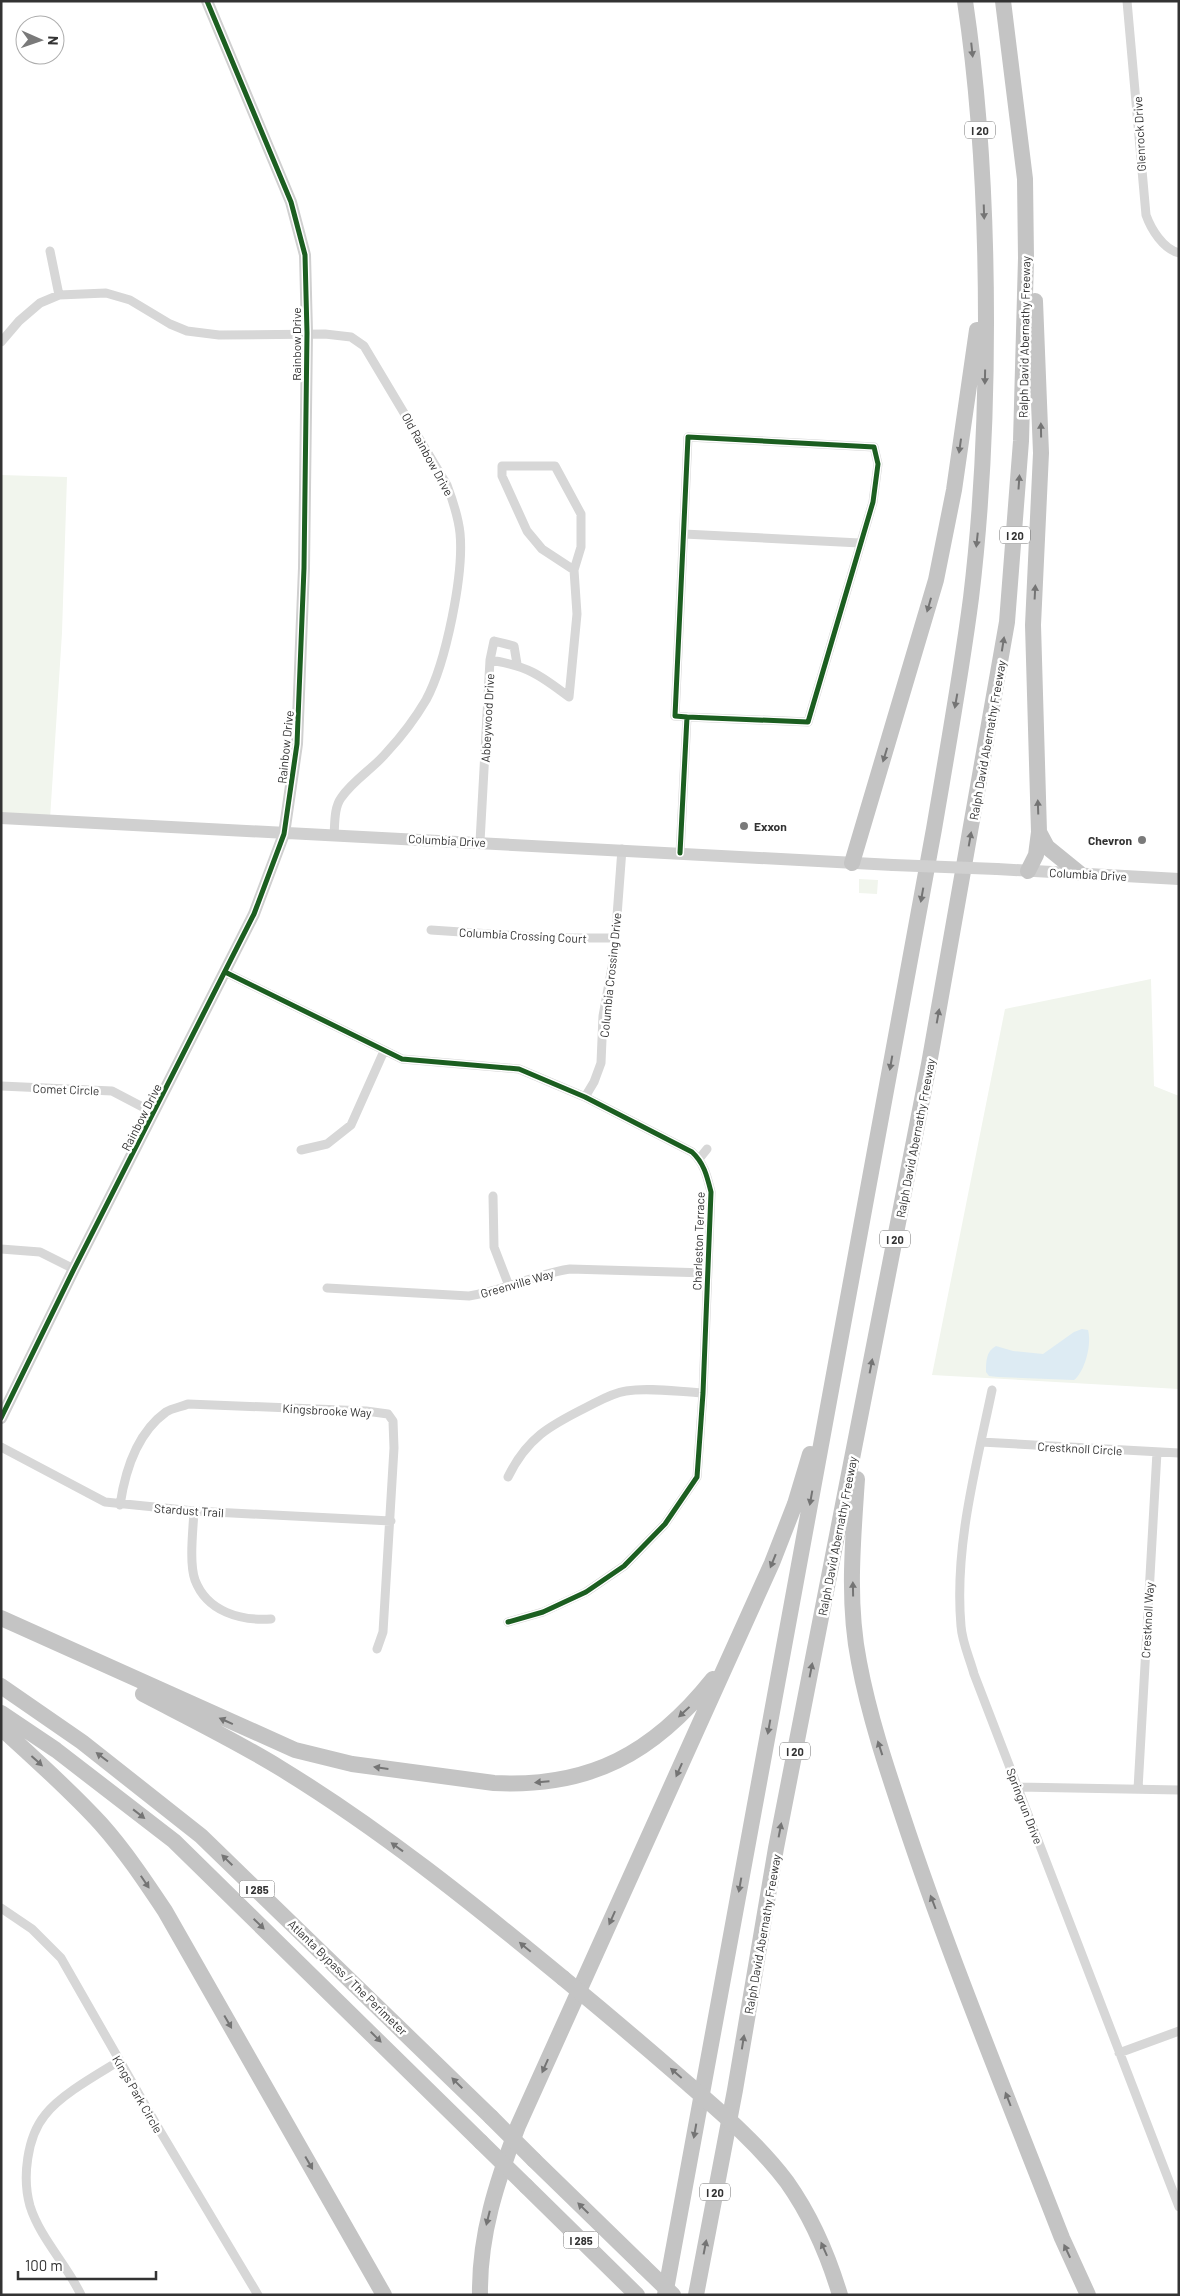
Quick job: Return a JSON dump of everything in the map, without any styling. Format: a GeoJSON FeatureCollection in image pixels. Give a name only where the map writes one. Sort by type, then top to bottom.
{"type":"FeatureCollection","features":[{"type":"Feature","properties":{"kind":"highway","name":"I 20"},"geometry":{"type":"LineString","coordinates":[[665,2295],[934,829],[971,596],[985,420],[986,259],[978,104],[965,1]]}},
{"type":"Feature","properties":{"kind":"highway","name":"Ralph David Abernathy Freeway"},"geometry":{"type":"LineString","coordinates":[[696,2295],[735,2090],[776,1848],[930,1064],[1007,622],[1021,441],[1026,258],[1024,179],[1004,1]]}},
{"type":"Feature","properties":{"kind":"highway"},"geometry":{"type":"LineString","coordinates":[[1024,179],[1040,392],[1041,453],[1033,625],[1039,832],[1036,855],[1028,871]]}},
{"type":"Feature","properties":{"kind":"highway"},"geometry":{"type":"LineString","coordinates":[[852,863],[936,580],[954,490],[986,259]]}},
{"type":"Feature","properties":{"kind":"highway"},"geometry":{"type":"LineString","coordinates":[[1039,832],[1047,847],[1079,873]]}},
{"type":"Feature","properties":{"kind":"highway"},"geometry":{"type":"LineString","coordinates":[[480,2295],[484,2232],[498,2177],[518,2126],[772,1563],[795,1504],[813,1443],[861,1226]]}},
{"type":"Feature","properties":{"kind":"highway"},"geometry":{"type":"LineString","coordinates":[[861,1414],[852,1565],[853,1620],[858,1661],[874,1728],[926,1885],[1062,2238],[1088,2295]]}},
{"type":"Feature","properties":{"kind":"highway"},"geometry":{"type":"LineString","coordinates":[[1,1619],[295,1750],[352,1764],[516,1784],[560,1780],[602,1768],[638,1750],[654,1739],[694,1703],[716,1676],[735,1645]]}},
{"type":"Feature","properties":{"kind":"highway"},"geometry":{"type":"LineString","coordinates":[[1,1619],[280,1768],[362,1822],[431,1871],[563,1978],[718,2109],[756,2145],[787,2183],[813,2226],[840,2295]]}},
{"type":"Feature","properties":{"kind":"highway","name":"Atlanta Bypass / The Perimeter"},"geometry":{"type":"LineString","coordinates":[[1,1686],[90,1748],[201,1836],[673,2295]]}},
{"type":"Feature","properties":{"kind":"highway","name":"Atlanta Bypass / The Perimeter"},"geometry":{"type":"LineString","coordinates":[[1,1713],[56,1750],[174,1841],[526,2186],[632,2294]]}},
{"type":"Feature","properties":{"kind":"highway"},"geometry":{"type":"LineString","coordinates":[[1,1728],[59,1780],[90,1812],[141,1875],[165,1911],[384,2295]]}},
{"type":"Feature","properties":{"kind":"street","name":"Rainbow Drive"},"geometry":{"type":"LineString","coordinates":[[1,1418],[74,1269],[225,972],[268,880],[284,834],[297,744],[300,696],[307,333],[305,255],[299,229],[267,143],[207,1]]}},
{"type":"Feature","properties":{"kind":"street","name":"Glenrock Drive"},"geometry":{"type":"LineString","coordinates":[[1127,1],[1146,214],[1150,227],[1158,237],[1179,253]]}},
{"type":"Feature","properties":{"kind":"street"},"geometry":{"type":"LineString","coordinates":[[1,342],[19,321],[40,303],[59,295],[50,251]]}},
{"type":"Feature","properties":{"kind":"street","name":"Old Rainbow Drive"},"geometry":{"type":"LineString","coordinates":[[59,295],[106,293],[130,300],[187,332],[202,334],[307,333],[352,337],[364,346],[447,485],[457,510],[460,534],[460,562],[449,630],[435,678],[426,700],[388,752],[341,797],[336,810],[334,834]]}},
{"type":"Feature","properties":{"kind":"street"},"geometry":{"type":"LineString","coordinates":[[688,437],[869,445],[874,447],[877,452],[878,464],[873,502],[860,543],[808,722],[675,716],[688,437]]}},
{"type":"Feature","properties":{"kind":"street","name":"Abbeywood Drive"},"geometry":{"type":"LineString","coordinates":[[480,842],[490,660],[517,664],[535,672],[569,696],[577,614],[574,570],[581,547],[581,514],[555,466],[502,466],[502,476],[528,531],[542,549],[574,570]]}},
{"type":"Feature","properties":{"kind":"street"},"geometry":{"type":"LineString","coordinates":[[684,534],[860,543]]}},
{"type":"Feature","properties":{"kind":"street"},"geometry":{"type":"LineString","coordinates":[[490,660],[494,641],[514,646],[517,664]]}},
{"type":"Feature","properties":{"kind":"street"},"geometry":{"type":"LineString","coordinates":[[680,853],[688,717]]}},
{"type":"Feature","properties":{"kind":"street","name":"Columbia Drive"},"geometry":{"type":"LineString","coordinates":[[1,818],[284,834],[334,834],[622,849],[852,863],[1179,878]]}},
{"type":"Feature","properties":{"kind":"street","name":"Columbia Crossing Drive"},"geometry":{"type":"LineString","coordinates":[[584,1097],[594,1082],[601,1063],[604,1016],[614,956],[622,849]]}},
{"type":"Feature","properties":{"kind":"street","name":"Columbia Crossing Court"},"geometry":{"type":"LineString","coordinates":[[431,930],[550,938],[614,938]]}},
{"type":"Feature","properties":{"kind":"street"},"geometry":{"type":"LineString","coordinates":[[225,972],[402,1059],[519,1069],[584,1097],[692,1152],[699,1159],[706,1149]]}},
{"type":"Feature","properties":{"kind":"street"},"geometry":{"type":"LineString","coordinates":[[301,1150],[327,1144],[351,1124],[384,1051]]}},
{"type":"Feature","properties":{"kind":"street","name":"Comet Circle"},"geometry":{"type":"LineString","coordinates":[[1,1086],[112,1091],[154,1113]]}},
{"type":"Feature","properties":{"kind":"street","name":"Charleston Terrace"},"geometry":{"type":"LineString","coordinates":[[508,1622],[544,1612],[586,1592],[624,1566],[665,1524],[697,1477],[703,1393],[711,1192],[706,1172],[699,1159]]}},
{"type":"Feature","properties":{"kind":"street"},"geometry":{"type":"LineString","coordinates":[[493,1196],[494,1248],[509,1286]]}},
{"type":"Feature","properties":{"kind":"street"},"geometry":{"type":"LineString","coordinates":[[1,1249],[40,1252],[74,1269]]}},
{"type":"Feature","properties":{"kind":"street","name":"Greenville Way"},"geometry":{"type":"LineString","coordinates":[[327,1288],[470,1296],[489,1293],[555,1271],[570,1269],[707,1273]]}},
{"type":"Feature","properties":{"kind":"street"},"geometry":{"type":"LineString","coordinates":[[508,1477],[519,1455],[534,1439],[554,1424],[610,1395],[625,1391],[642,1390],[703,1393]]}},
{"type":"Feature","properties":{"kind":"street","name":"Springrun Drive"},"geometry":{"type":"LineString","coordinates":[[992,1390],[962,1541],[961,1628],[974,1674],[1179,2207]]}},
{"type":"Feature","properties":{"kind":"street","name":"Kingsbrooke Way"},"geometry":{"type":"LineString","coordinates":[[120,1505],[124,1476],[136,1450],[154,1422],[168,1411],[188,1404],[366,1411],[388,1414],[393,1421],[391,1521],[384,1632],[377,1649]]}},
{"type":"Feature","properties":{"kind":"street","name":"Crestknoll Circle"},"geometry":{"type":"LineString","coordinates":[[981,1442],[1179,1452]]}},
{"type":"Feature","properties":{"kind":"street","name":"Stardust Trail"},"geometry":{"type":"LineString","coordinates":[[1,1447],[105,1502],[120,1505],[194,1511],[391,1521]]}},
{"type":"Feature","properties":{"kind":"street","name":"Crestknoll Way"},"geometry":{"type":"LineString","coordinates":[[1138,1789],[1156,1452]]}},
{"type":"Feature","properties":{"kind":"street"},"geometry":{"type":"LineString","coordinates":[[194,1511],[192,1542],[195,1579],[204,1597],[217,1608],[240,1618],[272,1619]]}},
{"type":"Feature","properties":{"kind":"street"},"geometry":{"type":"LineString","coordinates":[[1018,1787],[1179,1790]]}},
{"type":"Feature","properties":{"kind":"street","name":"Kings Park Circle"},"geometry":{"type":"LineString","coordinates":[[1,1908],[32,1929],[56,1953],[258,2295]]}},
{"type":"Feature","properties":{"kind":"street"},"geometry":{"type":"LineString","coordinates":[[1119,2053],[1179,2030]]}},
{"type":"Feature","properties":{"kind":"street"},"geometry":{"type":"LineString","coordinates":[[81,2295],[30,2206],[26,2182],[28,2163],[33,2137],[45,2114],[84,2082],[119,2061]]}},
{"type":"Feature","properties":{"kind":"shaded area"},"geometry":{"type":"Polygon","coordinates":[[[1,475],[67,477],[62,633],[50,819],[1,816],[1,475]]]}},
{"type":"Feature","properties":{"kind":"shaded area"},"geometry":{"type":"Polygon","coordinates":[[[859,879],[878,880],[877,894],[859,893],[859,879]]]}},
{"type":"Feature","properties":{"kind":"shaded area"},"geometry":{"type":"Polygon","coordinates":[[[1151,979],[1154,1086],[1179,1096],[1179,1389],[932,1375],[1005,1009],[1151,979]]]}},
{"type":"Feature","properties":{"kind":"shaded area"},"geometry":{"type":"Polygon","coordinates":[[[1082,1329],[1088,1330],[1088,1350],[1084,1364],[1074,1380],[998,1377],[989,1376],[986,1372],[988,1354],[996,1346],[1013,1351],[1043,1354],[1074,1332],[1082,1329]]]}},
{"type":"Feature","properties":{"kind":"cycle path"},"geometry":{"type":"LineString","coordinates":[[1,1418],[74,1269],[254,914],[284,834],[297,744],[304,568],[307,333],[305,255],[291,202],[207,1]]}},
{"type":"Feature","properties":{"kind":"cycle path"},"geometry":{"type":"LineString","coordinates":[[680,853],[687,717],[808,722],[873,502],[878,464],[874,447],[688,437],[675,716],[687,717]]}},
{"type":"Feature","properties":{"kind":"cycle path"},"geometry":{"type":"LineString","coordinates":[[225,972],[402,1059],[519,1069],[585,1097],[692,1152],[704,1170],[711,1192],[703,1393],[697,1477],[665,1524],[624,1566],[586,1592],[543,1612],[508,1622]]}},
{"type":"Feature","properties":{"kind":"place","name":"Exxon"},"geometry":{"type":"Point","coordinates":[744,826]}},
{"type":"Feature","properties":{"kind":"place","name":"Chevron"},"geometry":{"type":"Point","coordinates":[1142,840]}}]}
